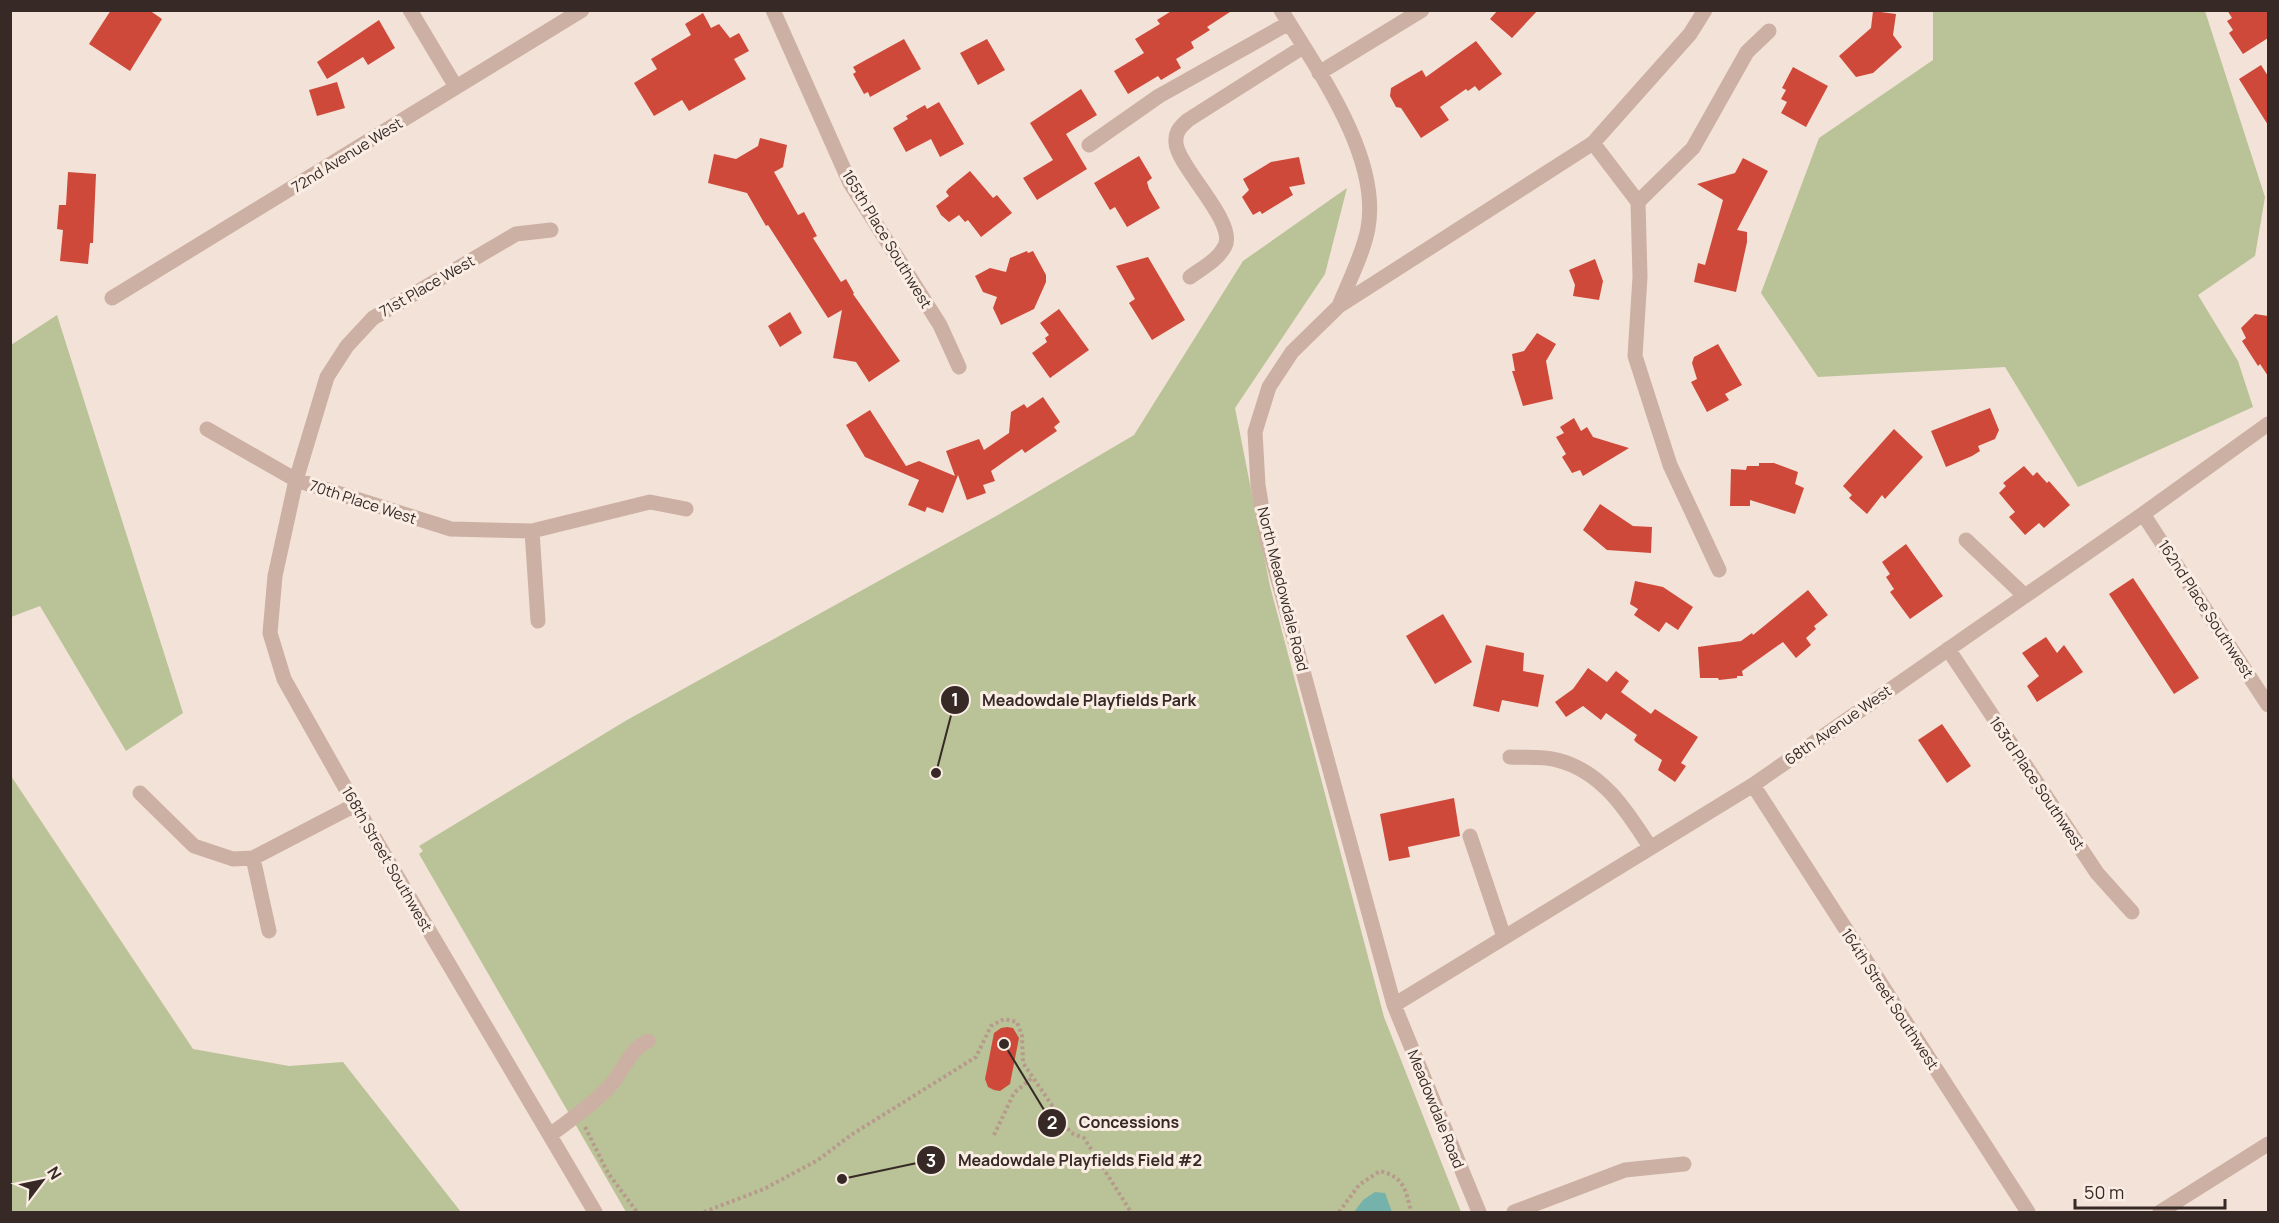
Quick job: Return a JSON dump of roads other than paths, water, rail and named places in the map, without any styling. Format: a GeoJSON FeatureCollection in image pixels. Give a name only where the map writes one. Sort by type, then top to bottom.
{"type":"FeatureCollection","features":[{"type":"Feature","properties":{"kind":"street"},"geometry":{"type":"LineString","coordinates":[[410,10],[456,87]]}},
{"type":"Feature","properties":{"kind":"street","name":"72nd Avenue West"},"geometry":{"type":"LineString","coordinates":[[112,298],[582,10]]}},
{"type":"Feature","properties":{"kind":"street","name":"165th Place Southwest"},"geometry":{"type":"LineString","coordinates":[[773,10],[850,183],[940,325],[959,367]]}},
{"type":"Feature","properties":{"kind":"street"},"geometry":{"type":"LineString","coordinates":[[1319,73],[1422,10]]}},
{"type":"Feature","properties":{"kind":"street","name":"North Meadowdale Road"},"geometry":{"type":"LineString","coordinates":[[1394,1005],[1267,539],[1258,485],[1255,432],[1269,387],[1292,352],[1339,306],[1593,143],[1690,34],[1705,10]]}},
{"type":"Feature","properties":{"kind":"street"},"geometry":{"type":"LineString","coordinates":[[1089,145],[1159,96],[1285,17],[1319,73],[1355,141],[1368,184],[1368,228],[1339,306]]}},
{"type":"Feature","properties":{"kind":"street"},"geometry":{"type":"LineString","coordinates":[[1638,202],[1693,148],[1747,52],[1770,31]]}},
{"type":"Feature","properties":{"kind":"street"},"geometry":{"type":"LineString","coordinates":[[1190,277],[1216,258],[1225,247],[1227,236],[1221,221],[1176,145],[1178,129],[1188,120],[1303,47]]}},
{"type":"Feature","properties":{"kind":"street"},"geometry":{"type":"LineString","coordinates":[[1593,143],[1638,202],[1640,277],[1635,356],[1670,465],[1719,570]]}},
{"type":"Feature","properties":{"kind":"street","name":"71st Place West"},"geometry":{"type":"LineString","coordinates":[[296,480],[327,377],[347,345],[373,318],[516,234],[551,230]]}},
{"type":"Feature","properties":{"kind":"street","name":"68th Avenue West"},"geometry":{"type":"LineString","coordinates":[[1394,1005],[1753,785],[2143,514],[2268,424]]}},
{"type":"Feature","properties":{"kind":"street","name":"70th Place West"},"geometry":{"type":"LineString","coordinates":[[207,429],[296,480],[451,529],[532,531],[650,502],[686,509]]}},
{"type":"Feature","properties":{"kind":"street","name":"168th Street Southwest"},"geometry":{"type":"LineString","coordinates":[[296,480],[275,576],[270,633],[284,679],[355,806],[595,1212]]}},
{"type":"Feature","properties":{"kind":"street","name":"162nd Place Southwest"},"geometry":{"type":"LineString","coordinates":[[2143,514],[2268,705]]}},
{"type":"Feature","properties":{"kind":"street"},"geometry":{"type":"LineString","coordinates":[[532,531],[538,621]]}},
{"type":"Feature","properties":{"kind":"street"},"geometry":{"type":"LineString","coordinates":[[1966,540],[2025,596]]}},
{"type":"Feature","properties":{"kind":"street","name":"163rd Place Southwest"},"geometry":{"type":"LineString","coordinates":[[1948,649],[2097,873],[2132,912]]}},
{"type":"Feature","properties":{"kind":"street"},"geometry":{"type":"LineString","coordinates":[[1510,757],[1557,760],[1591,776],[1619,799],[1650,847]]}},
{"type":"Feature","properties":{"kind":"street","name":"164th Street Southwest"},"geometry":{"type":"LineString","coordinates":[[1753,785],[2028,1212]]}},
{"type":"Feature","properties":{"kind":"street"},"geometry":{"type":"LineString","coordinates":[[140,793],[194,846],[234,859],[253,858],[355,806]]}},
{"type":"Feature","properties":{"kind":"street"},"geometry":{"type":"LineString","coordinates":[[1470,836],[1504,937]]}},
{"type":"Feature","properties":{"kind":"street"},"geometry":{"type":"LineString","coordinates":[[253,858],[268,931]]}},
{"type":"Feature","properties":{"kind":"street","name":"Meadowdale Road"},"geometry":{"type":"LineString","coordinates":[[1394,1005],[1479,1212]]}},
{"type":"Feature","properties":{"kind":"street"},"geometry":{"type":"LineString","coordinates":[[550,1135],[594,1102],[612,1084],[639,1045],[648,1041]]}},
{"type":"Feature","properties":{"kind":"street"},"geometry":{"type":"LineString","coordinates":[[2160,1212],[2268,1144]]}},
{"type":"Feature","properties":{"kind":"street"},"geometry":{"type":"LineString","coordinates":[[1514,1212],[1625,1170],[1684,1164]]}},
{"type":"Feature","properties":{"kind":"water"},"geometry":{"type":"Polygon","coordinates":[[[1375,1192],[1385,1193],[1392,1212],[1354,1212],[1363,1200],[1375,1192]]]}},
{"type":"Feature","properties":{"kind":"place","name":"Meadowdale Playfields Park"},"geometry":{"type":"Point","coordinates":[936,773]}},
{"type":"Feature","properties":{"kind":"place","name":"Concessions"},"geometry":{"type":"Point","coordinates":[1004,1044]}},
{"type":"Feature","properties":{"kind":"place","name":"Meadowdale Playfields Field #2"},"geometry":{"type":"Point","coordinates":[842,1179]}}]}
